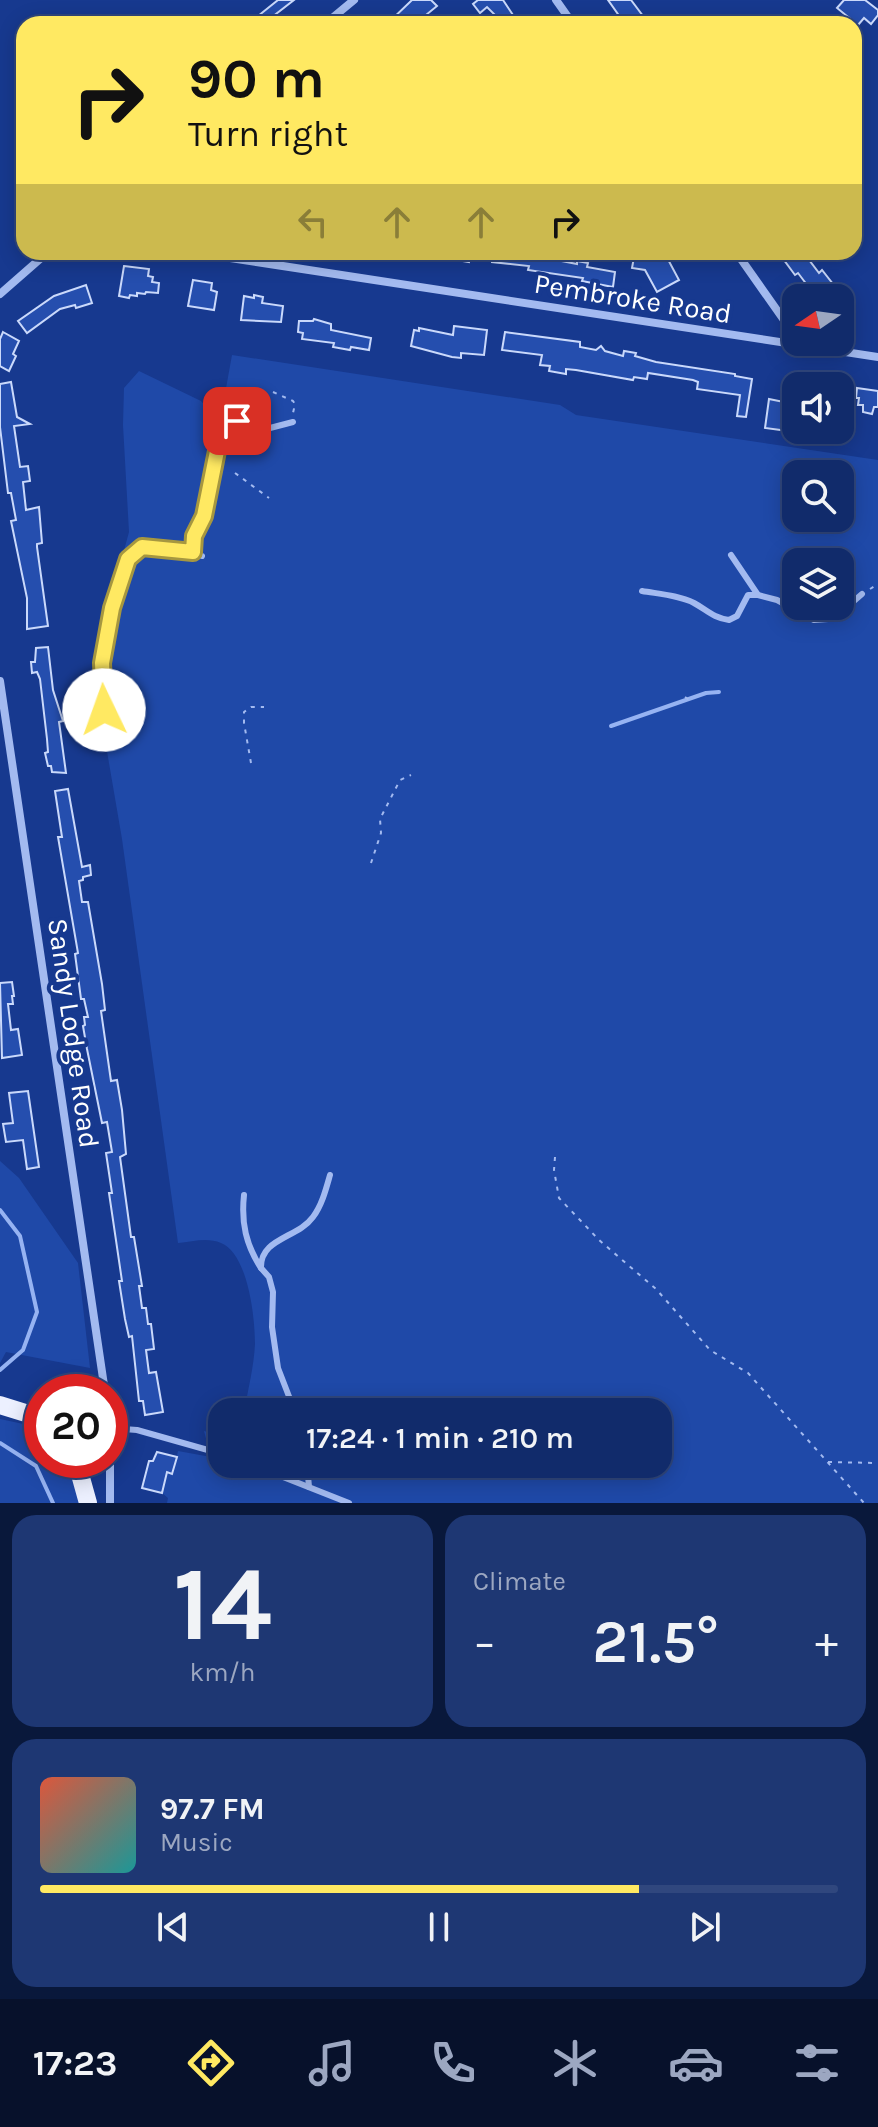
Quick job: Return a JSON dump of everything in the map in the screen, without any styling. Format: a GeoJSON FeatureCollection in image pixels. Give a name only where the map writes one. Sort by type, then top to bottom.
{"type":"FeatureCollection","features":[{"type":"Feature","properties":{"kind":"main road"},"geometry":{"type":"LineString","coordinates":[[0,1405],[24,1412]]}},
{"type":"Feature","properties":{"kind":"main road"},"geometry":{"type":"LineString","coordinates":[[81,1478],[88,1503]]}},
{"type":"Feature","properties":{"kind":"street"},"geometry":{"type":"LineString","coordinates":[[335,16],[354,0]]}},
{"type":"Feature","properties":{"kind":"street"},"geometry":{"type":"LineString","coordinates":[[0,294],[38,260]]}},
{"type":"Feature","properties":{"kind":"street","name":"Pembroke Road"},"geometry":{"type":"LineString","coordinates":[[243,260],[782,343]]}},
{"type":"Feature","properties":{"kind":"street"},"geometry":{"type":"LineString","coordinates":[[742,260],[782,317]]}},
{"type":"Feature","properties":{"kind":"street","name":"Pembroke Road"},"geometry":{"type":"LineString","coordinates":[[854,353],[878,357]]}},
{"type":"Feature","properties":{"kind":"street","name":"Sandy Lodge Road"},"geometry":{"type":"LineString","coordinates":[[0,681],[102,1374]]}},
{"type":"Feature","properties":{"kind":"street"},"geometry":{"type":"LineString","coordinates":[[110,1478],[110,1503]]}},
{"type":"Feature","properties":{"kind":"lane"},"geometry":{"type":"LineString","coordinates":[[193,552],[194,536],[204,516],[219,441],[228,425],[245,421],[270,428],[290,423]]}},
{"type":"Feature","properties":{"kind":"lane"},"geometry":{"type":"LineString","coordinates":[[121,730],[108,721],[104,710],[102,663],[112,608],[128,559],[142,547],[193,552],[202,556]]}},
{"type":"Feature","properties":{"kind":"lane"},"geometry":{"type":"LineString","coordinates":[[731,555],[758,595]]}},
{"type":"Feature","properties":{"kind":"lane"},"geometry":{"type":"LineString","coordinates":[[642,591],[695,603],[709,615],[729,620],[737,616],[748,595],[777,600],[814,620],[821,620],[840,613],[862,594]]}},
{"type":"Feature","properties":{"kind":"lane"},"geometry":{"type":"LineString","coordinates":[[261,1268],[263,1253],[313,1218],[330,1175]]}},
{"type":"Feature","properties":{"kind":"lane"},"geometry":{"type":"LineString","coordinates":[[244,1195],[245,1236],[269,1277],[273,1292],[272,1327],[278,1368],[290,1398]]}},
{"type":"Feature","properties":{"kind":"lane"},"geometry":{"type":"LineString","coordinates":[[128,1428],[208,1450]]}},
{"type":"Feature","properties":{"kind":"lane"},"geometry":{"type":"LineString","coordinates":[[286,1478],[349,1503]]}},
{"type":"Feature","properties":{"kind":"lane"},"geometry":{"type":"LineString","coordinates":[[308,1478],[309,1487]]}},
{"type":"Feature","properties":{"kind":"path"},"geometry":{"type":"LineString","coordinates":[[237,421],[238,399],[244,387]]}},
{"type":"Feature","properties":{"kind":"path"},"geometry":{"type":"LineString","coordinates":[[273,392],[295,404],[290,423]]}},
{"type":"Feature","properties":{"kind":"path"},"geometry":{"type":"LineString","coordinates":[[235,473],[269,498]]}},
{"type":"Feature","properties":{"kind":"path"},"geometry":{"type":"LineString","coordinates":[[685,697],[692,702]]}},
{"type":"Feature","properties":{"kind":"path"},"geometry":{"type":"LineString","coordinates":[[251,763],[244,712],[251,707],[264,707]]}},
{"type":"Feature","properties":{"kind":"path"},"geometry":{"type":"LineString","coordinates":[[371,863],[381,833],[380,819],[400,780],[411,775]]}},
{"type":"Feature","properties":{"kind":"path"},"geometry":{"type":"LineString","coordinates":[[555,1157],[559,1198],[599,1240],[656,1289],[710,1350],[748,1373],[864,1503]]}},
{"type":"Feature","properties":{"kind":"path"},"geometry":{"type":"LineString","coordinates":[[827,1462],[878,1463]]}},
{"type":"Feature","properties":{"kind":"shaded area"},"geometry":{"type":"Polygon","coordinates":[[[232,355],[560,405],[576,415],[878,460],[878,1503],[167,1503],[168,1498],[162,1493],[167,1472],[173,1473],[178,1451],[208,1456],[208,1478],[672,1478],[672,1398],[247,1398],[255,1344],[244,1273],[230,1249],[221,1243],[205,1240],[178,1243],[122,839],[96,687],[102,632],[129,532],[124,388],[139,371],[201,401],[209,410],[212,431],[221,416],[232,355]]]}},
{"type":"Feature","properties":{"kind":"shaded area"},"geometry":{"type":"Polygon","coordinates":[[[0,1161],[19,1178],[78,1263],[90,1368],[6,1352],[0,1363],[0,1161]]]}},
{"type":"Feature","properties":{"kind":"shaded area"},"geometry":{"type":"Polygon","coordinates":[[[0,1419],[24,1424],[24,1478],[72,1478],[80,1503],[0,1503],[0,1419]]]}},
{"type":"Feature","properties":{"kind":"building"},"geometry":{"type":"Polygon","coordinates":[[[278,0],[294,0],[273,16],[258,16],[278,0]]]}},
{"type":"Feature","properties":{"kind":"building"},"geometry":{"type":"Polygon","coordinates":[[[412,0],[431,0],[437,6],[425,16],[395,16],[412,0]]]}},
{"type":"Feature","properties":{"kind":"building"},"geometry":{"type":"Polygon","coordinates":[[[478,0],[503,0],[513,15],[496,16],[487,7],[480,13],[473,4],[478,0]]]}},
{"type":"Feature","properties":{"kind":"building"},"geometry":{"type":"Polygon","coordinates":[[[608,0],[631,0],[643,16],[619,16],[608,0]]]}},
{"type":"Feature","properties":{"kind":"building"},"geometry":{"type":"Polygon","coordinates":[[[844,0],[865,0],[878,10],[878,15],[871,24],[864,18],[862,20],[862,16],[847,16],[837,8],[844,0]]]}},
{"type":"Feature","properties":{"kind":"building"},"geometry":{"type":"Polygon","coordinates":[[[556,260],[588,263],[587,267],[615,272],[613,287],[582,281],[583,278],[528,270],[529,266],[492,262],[556,260]]]}},
{"type":"Feature","properties":{"kind":"building"},"geometry":{"type":"Polygon","coordinates":[[[634,260],[668,260],[679,280],[657,292],[645,270],[632,268],[634,260]]]}},
{"type":"Feature","properties":{"kind":"building"},"geometry":{"type":"Polygon","coordinates":[[[784,260],[809,260],[833,284],[806,284],[798,273],[795,275],[784,260]]]}},
{"type":"Feature","properties":{"kind":"building"},"geometry":{"type":"Polygon","coordinates":[[[124,266],[149,269],[148,276],[153,277],[152,282],[159,283],[158,293],[137,293],[137,296],[130,295],[129,298],[119,296],[124,266]]]}},
{"type":"Feature","properties":{"kind":"building"},"geometry":{"type":"Polygon","coordinates":[[[193,280],[212,283],[211,290],[217,292],[214,310],[188,306],[193,280]]]}},
{"type":"Feature","properties":{"kind":"building"},"geometry":{"type":"Polygon","coordinates":[[[86,285],[92,303],[60,309],[27,333],[18,321],[54,296],[86,285]]]}},
{"type":"Feature","properties":{"kind":"building"},"geometry":{"type":"Polygon","coordinates":[[[254,295],[263,297],[262,303],[283,306],[281,322],[241,320],[244,296],[254,298],[254,295]]]}},
{"type":"Feature","properties":{"kind":"building"},"geometry":{"type":"Polygon","coordinates":[[[314,319],[331,324],[331,330],[371,338],[369,350],[351,347],[350,350],[333,347],[334,343],[302,339],[303,333],[298,332],[299,321],[314,319]]]}},
{"type":"Feature","properties":{"kind":"building"},"geometry":{"type":"Polygon","coordinates":[[[454,326],[487,330],[484,355],[461,353],[461,358],[452,357],[411,346],[414,330],[419,331],[419,328],[453,335],[454,326]]]}},
{"type":"Feature","properties":{"kind":"building"},"geometry":{"type":"Polygon","coordinates":[[[3,332],[19,341],[9,371],[0,366],[3,332]]]}},
{"type":"Feature","properties":{"kind":"building"},"geometry":{"type":"Polygon","coordinates":[[[505,332],[580,342],[580,347],[596,350],[601,346],[605,351],[623,356],[624,351],[636,353],[635,356],[656,362],[752,379],[746,417],[737,416],[740,395],[697,389],[698,382],[693,380],[648,373],[647,379],[634,377],[633,380],[576,370],[566,369],[566,374],[549,371],[550,366],[540,365],[542,355],[502,350],[505,332]]]}},
{"type":"Feature","properties":{"kind":"building"},"geometry":{"type":"Polygon","coordinates":[[[11,382],[17,417],[30,424],[14,426],[20,467],[28,466],[30,481],[23,482],[26,510],[39,507],[42,543],[37,547],[48,626],[27,629],[27,598],[11,521],[16,520],[11,493],[8,493],[0,427],[0,384],[11,382]]]}},
{"type":"Feature","properties":{"kind":"building"},"geometry":{"type":"Polygon","coordinates":[[[857,388],[878,391],[878,407],[874,407],[872,414],[863,412],[863,405],[858,405],[857,388]]]}},
{"type":"Feature","properties":{"kind":"building"},"geometry":{"type":"Polygon","coordinates":[[[769,399],[782,402],[782,430],[765,428],[769,399]]]}},
{"type":"Feature","properties":{"kind":"building"},"geometry":{"type":"Polygon","coordinates":[[[48,647],[53,690],[63,721],[59,722],[66,773],[52,772],[51,766],[48,766],[40,679],[37,672],[32,673],[31,662],[35,662],[36,648],[48,647]]]}},
{"type":"Feature","properties":{"kind":"building"},"geometry":{"type":"Polygon","coordinates":[[[68,789],[82,867],[90,865],[91,875],[79,881],[82,902],[88,902],[102,984],[105,1010],[101,1011],[111,1081],[117,1080],[122,1110],[126,1154],[120,1157],[131,1237],[134,1237],[142,1286],[139,1286],[142,1308],[146,1308],[148,1324],[151,1324],[154,1349],[146,1350],[149,1373],[156,1372],[163,1412],[145,1415],[143,1401],[139,1401],[132,1336],[129,1337],[119,1281],[122,1281],[106,1153],[112,1152],[107,1122],[102,1123],[83,1026],[84,1017],[88,1017],[84,999],[81,999],[75,954],[78,953],[58,837],[62,837],[55,791],[68,789]]]}},
{"type":"Feature","properties":{"kind":"building"},"geometry":{"type":"Polygon","coordinates":[[[12,982],[13,1004],[8,1004],[11,1030],[18,1029],[22,1055],[2,1058],[0,983],[12,982]]]}},
{"type":"Feature","properties":{"kind":"building"},"geometry":{"type":"Polygon","coordinates":[[[28,1091],[39,1167],[27,1169],[23,1140],[6,1142],[3,1124],[13,1123],[9,1093],[28,1091]]]}},
{"type":"Feature","properties":{"kind":"building"},"geometry":{"type":"Polygon","coordinates":[[[157,1452],[177,1457],[172,1474],[167,1472],[162,1493],[142,1488],[149,1461],[153,1461],[157,1452]]]}},
{"type":"Feature","properties":{"kind":"waterway"},"geometry":{"type":"LineString","coordinates":[[611,726],[706,693],[719,692]]}},
{"type":"Feature","properties":{"kind":"waterway"},"geometry":{"type":"LineString","coordinates":[[0,1210],[20,1236],[37,1312],[23,1350],[0,1370]]}},
{"type":"Feature","properties":{"kind":"waterway"},"geometry":{"type":"LineString","coordinates":[[0,1443],[36,1466],[53,1503]]}},
{"type":"Feature","properties":{"kind":"route"},"geometry":{"type":"LineString","coordinates":[[104,710],[102,663],[112,608],[128,559],[142,547],[193,552],[194,536],[204,516],[219,441],[228,425],[237,421]]}}]}
